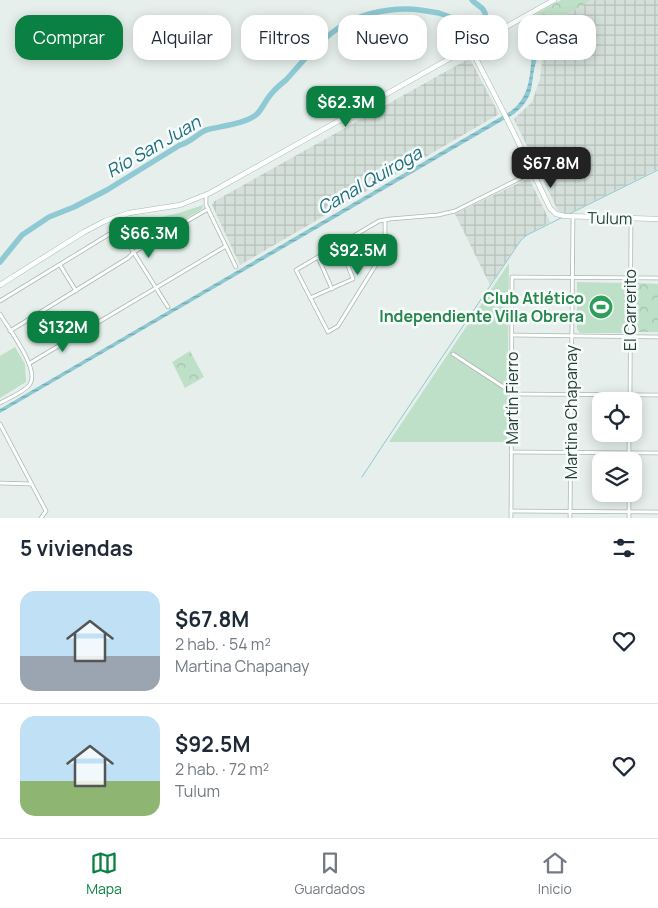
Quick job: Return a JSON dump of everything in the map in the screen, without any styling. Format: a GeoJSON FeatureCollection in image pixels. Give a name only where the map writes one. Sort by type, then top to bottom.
{"type":"FeatureCollection","features":[{"type":"Feature","properties":{"kind":"main road"},"geometry":{"type":"LineString","coordinates":[[508,26],[554,0]]}},
{"type":"Feature","properties":{"kind":"main road"},"geometry":{"type":"LineString","coordinates":[[0,285],[89,229],[118,216],[137,211],[176,206],[206,195],[448,60]]}},
{"type":"Feature","properties":{"kind":"main road"},"geometry":{"type":"LineString","coordinates":[[476,60],[533,172]]}},
{"type":"Feature","properties":{"kind":"main road","name":"Tulum"},"geometry":{"type":"LineString","coordinates":[[533,172],[550,208],[556,214],[573,217],[658,219]]}},
{"type":"Feature","properties":{"kind":"street"},"geometry":{"type":"LineString","coordinates":[[385,220],[385,250],[338,326],[328,332],[296,270],[385,220],[438,215],[455,211],[533,172]]}},
{"type":"Feature","properties":{"kind":"street"},"geometry":{"type":"LineString","coordinates":[[206,195],[206,205],[236,267]]}},
{"type":"Feature","properties":{"kind":"street"},"geometry":{"type":"LineString","coordinates":[[10,331],[128,258],[134,252],[208,209]]}},
{"type":"Feature","properties":{"kind":"street"},"geometry":{"type":"LineString","coordinates":[[118,216],[121,227],[134,252],[168,307]]}},
{"type":"Feature","properties":{"kind":"street","name":"Martina Chapanay"},"geometry":{"type":"LineString","coordinates":[[570,518],[573,217]]}},
{"type":"Feature","properties":{"kind":"street","name":"El Carrerito"},"geometry":{"type":"LineString","coordinates":[[630,392],[631,218]]}},
{"type":"Feature","properties":{"kind":"street"},"geometry":{"type":"LineString","coordinates":[[0,301],[121,227]]}},
{"type":"Feature","properties":{"kind":"street"},"geometry":{"type":"LineString","coordinates":[[310,298],[353,279],[340,244]]}},
{"type":"Feature","properties":{"kind":"street"},"geometry":{"type":"LineString","coordinates":[[30,363],[226,246]]}},
{"type":"Feature","properties":{"kind":"street"},"geometry":{"type":"LineString","coordinates":[[318,257],[332,289]]}},
{"type":"Feature","properties":{"kind":"street"},"geometry":{"type":"LineString","coordinates":[[60,264],[76,291]]}},
{"type":"Feature","properties":{"kind":"street","name":"Martín Fierro"},"geometry":{"type":"LineString","coordinates":[[510,518],[512,277],[572,278]]}},
{"type":"Feature","properties":{"kind":"street"},"geometry":{"type":"LineString","coordinates":[[572,278],[658,278]]}},
{"type":"Feature","properties":{"kind":"street"},"geometry":{"type":"LineString","coordinates":[[0,314],[30,363],[32,379],[29,386],[0,403]]}},
{"type":"Feature","properties":{"kind":"street"},"geometry":{"type":"LineString","coordinates":[[512,335],[658,337]]}},
{"type":"Feature","properties":{"kind":"street"},"geometry":{"type":"LineString","coordinates":[[453,354],[505,388],[512,389]]}},
{"type":"Feature","properties":{"kind":"street"},"geometry":{"type":"LineString","coordinates":[[512,394],[592,394]]}},
{"type":"Feature","properties":{"kind":"street"},"geometry":{"type":"LineString","coordinates":[[642,395],[658,395]]}},
{"type":"Feature","properties":{"kind":"street"},"geometry":{"type":"LineString","coordinates":[[0,424],[46,511],[41,518]]}},
{"type":"Feature","properties":{"kind":"street"},"geometry":{"type":"LineString","coordinates":[[511,452],[592,452]]}},
{"type":"Feature","properties":{"kind":"street"},"geometry":{"type":"LineString","coordinates":[[642,453],[658,453]]}},
{"type":"Feature","properties":{"kind":"street"},"geometry":{"type":"LineString","coordinates":[[0,483],[32,484]]}},
{"type":"Feature","properties":{"kind":"street"},"geometry":{"type":"LineString","coordinates":[[629,502],[629,518]]}},
{"type":"Feature","properties":{"kind":"street"},"geometry":{"type":"LineString","coordinates":[[511,511],[658,512]]}},
{"type":"Feature","properties":{"kind":"shaded area"},"geometry":{"type":"Polygon","coordinates":[[[591,0],[658,0],[658,169],[566,215],[558,211],[514,119],[532,102],[540,79],[542,60],[596,60],[596,15],[566,15],[591,0]]]}},
{"type":"Feature","properties":{"kind":"shaded area"},"geometry":{"type":"Polygon","coordinates":[[[466,60],[471,60],[499,114],[240,265],[212,205],[213,202],[466,60]]]}},
{"type":"Feature","properties":{"kind":"shaded area"},"geometry":{"type":"Polygon","coordinates":[[[529,178],[550,222],[522,238],[490,285],[455,214],[529,178]]]}},
{"type":"Feature","properties":{"kind":"green space"},"geometry":{"type":"Polygon","coordinates":[[[561,0],[591,0],[566,15],[534,15],[561,0]]]}},
{"type":"Feature","properties":{"kind":"green space"},"geometry":{"type":"Polygon","coordinates":[[[203,205],[202,209],[164,231],[161,217],[203,205]]]}},
{"type":"Feature","properties":{"kind":"green space"},"geometry":{"type":"Polygon","coordinates":[[[509,263],[507,442],[389,442],[509,263]]]}},
{"type":"Feature","properties":{"kind":"green space","name":"Club Atlético Independiente Villa Obrera"},"geometry":{"type":"Polygon","coordinates":[[[577,282],[623,283],[626,285],[626,330],[624,333],[580,333],[577,329],[577,282]]]}},
{"type":"Feature","properties":{"kind":"green space"},"geometry":{"type":"Polygon","coordinates":[[[638,283],[658,284],[658,332],[638,332],[636,330],[636,285],[638,283]]]}},
{"type":"Feature","properties":{"kind":"green space"},"geometry":{"type":"Polygon","coordinates":[[[15,347],[25,364],[26,382],[0,398],[0,356],[15,347]]]}},
{"type":"Feature","properties":{"kind":"green space"},"geometry":{"type":"Polygon","coordinates":[[[190,351],[204,377],[185,388],[172,362],[190,351]]]}},
{"type":"Feature","properties":{"kind":"water"},"geometry":{"type":"Polygon","coordinates":[[[531,60],[537,60],[529,96],[514,114],[0,413],[0,409],[511,111],[518,105],[526,91],[531,60]]]}},
{"type":"Feature","properties":{"kind":"waterway","name":"Río San Juan"},"geometry":{"type":"LineString","coordinates":[[0,262],[22,235],[49,217],[107,190],[206,130],[240,122],[257,114],[274,91],[310,53],[346,23],[372,13],[404,9],[439,13],[462,22],[473,23],[485,18],[485,12],[472,0]]}},
{"type":"Feature","properties":{"kind":"waterway"},"geometry":{"type":"LineString","coordinates":[[569,214],[658,170]]}},
{"type":"Feature","properties":{"kind":"waterway"},"geometry":{"type":"LineString","coordinates":[[385,442],[521,240],[527,235],[563,217]]}},
{"type":"Feature","properties":{"kind":"waterway"},"geometry":{"type":"LineString","coordinates":[[362,477],[385,442]]}},
{"type":"Feature","properties":{"kind":"place","name":"Club Atlético Independiente Villa Obrera"},"geometry":{"type":"Point","coordinates":[601,307]}},
{"type":"Feature","properties":{"kind":"water label","name":"Canal Quiroga"},"geometry":{"type":"Point","coordinates":[369,180]}}]}
